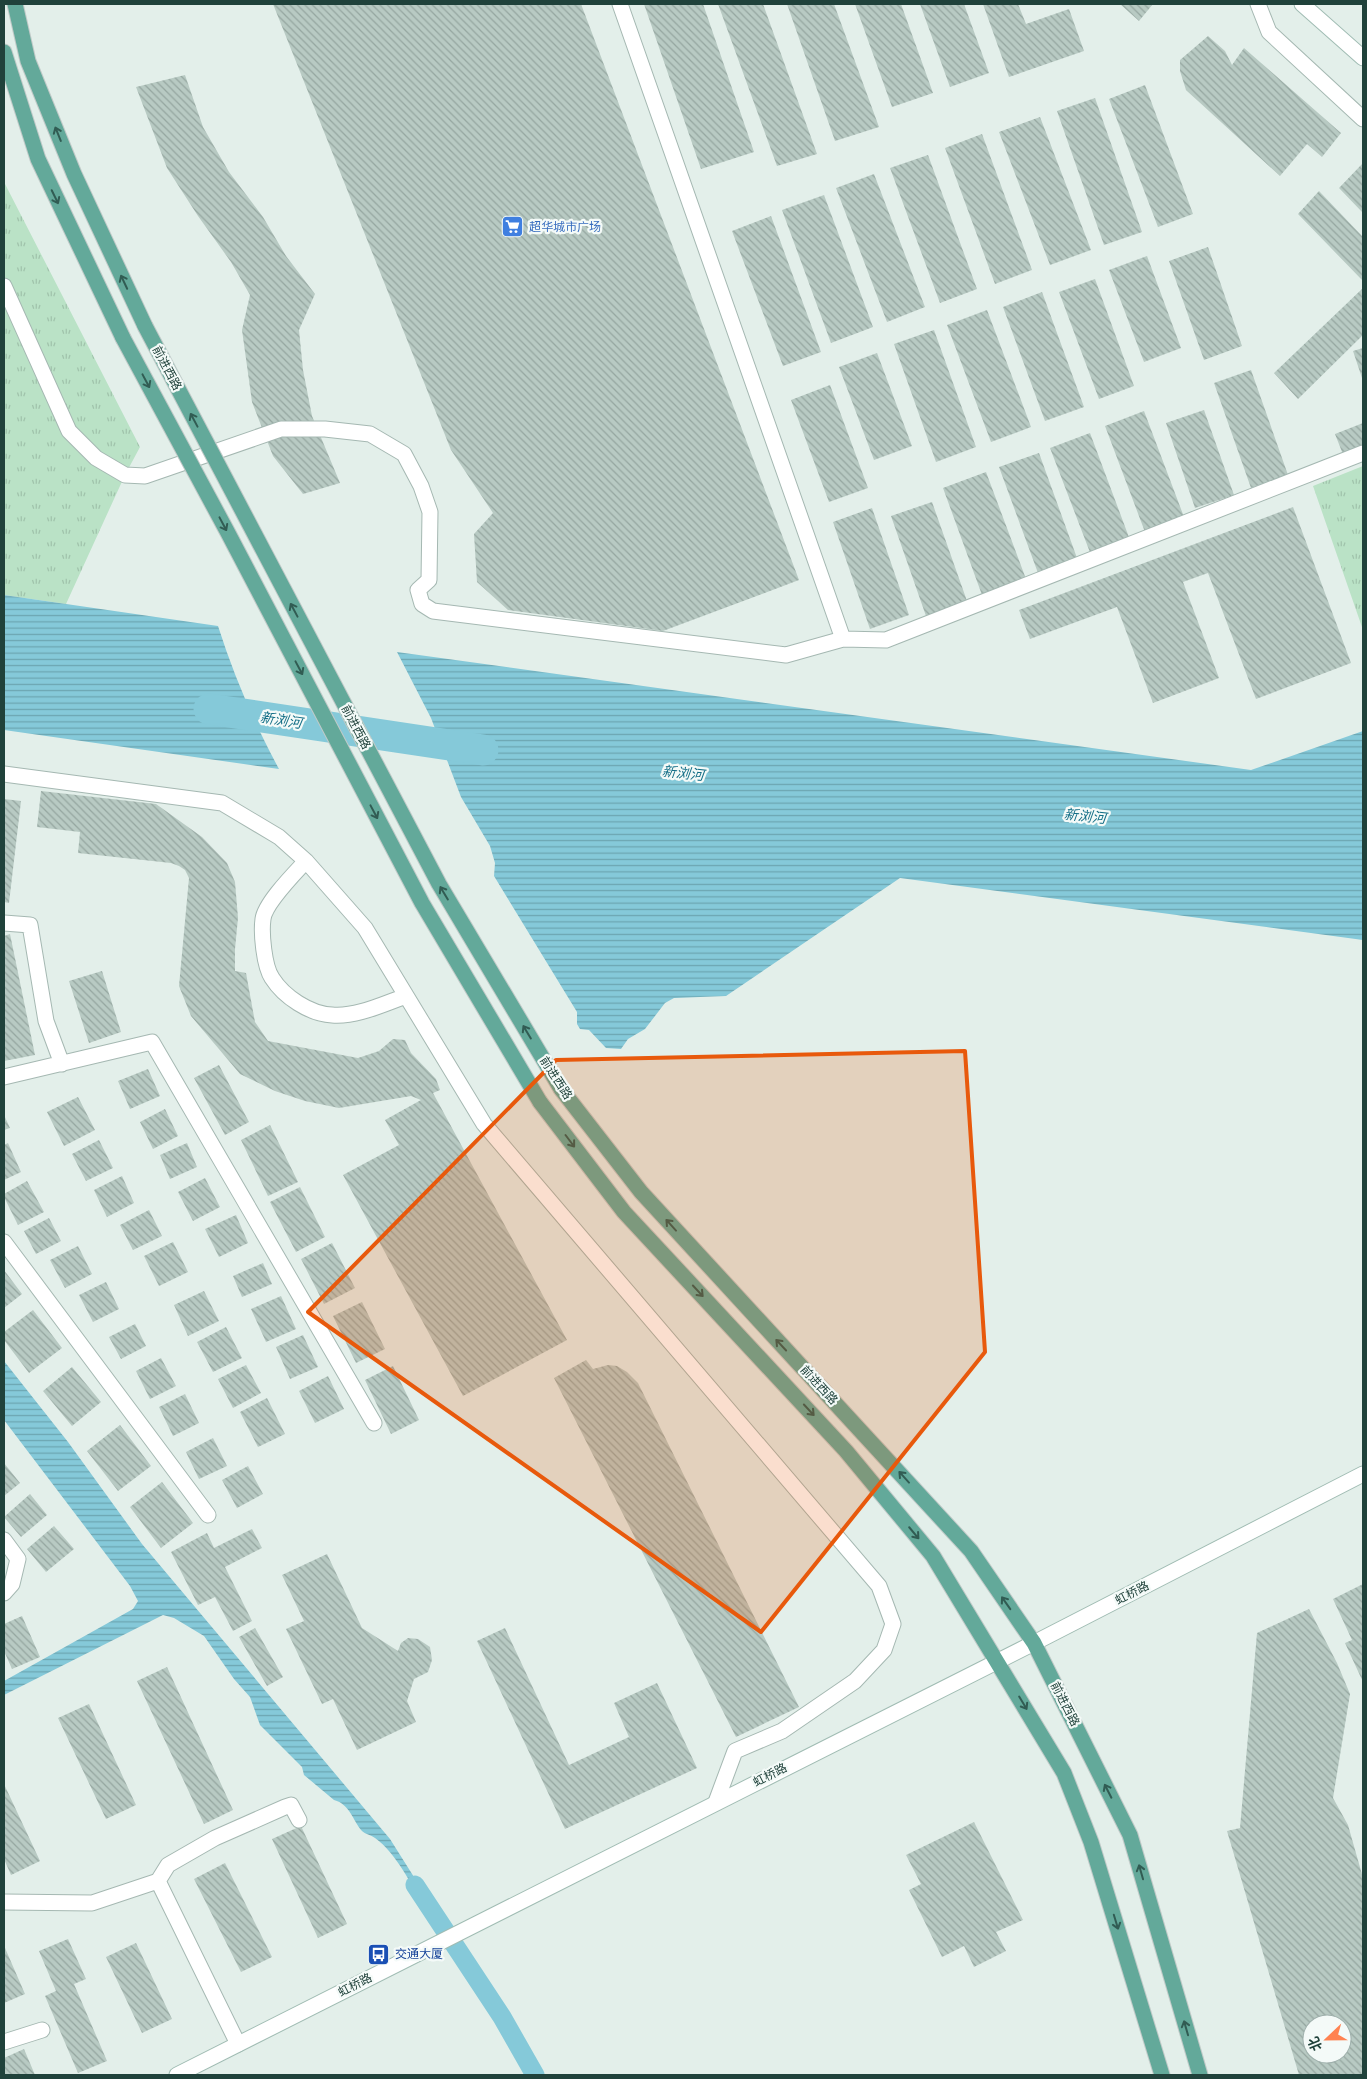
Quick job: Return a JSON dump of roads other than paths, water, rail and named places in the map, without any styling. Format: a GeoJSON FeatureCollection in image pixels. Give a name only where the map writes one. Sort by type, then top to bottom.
{"type":"FeatureCollection","features":[{"type":"Feature","properties":{"kind":"main road","name":"前进西路"},"geometry":{"type":"LineString","coordinates":[[15,4],[28,61],[74,174],[145,326],[439,884],[561,1089],[641,1192],[869,1438],[970,1552],[1034,1643],[1130,1834],[1200,2075]]}},
{"type":"Feature","properties":{"kind":"main road","name":"前进西路"},"geometry":{"type":"LineString","coordinates":[[4,52],[38,160],[123,338],[422,903],[540,1102],[624,1212],[846,1451],[933,1556],[998,1661],[1068,1782],[1092,1842],[1162,2075]]}},
{"type":"Feature","properties":{"kind":"street"},"geometry":{"type":"LineString","coordinates":[[620,4],[843,639]]}},
{"type":"Feature","properties":{"kind":"street"},"geometry":{"type":"LineString","coordinates":[[1258,4],[1269,32],[1363,119]]}},
{"type":"Feature","properties":{"kind":"street"},"geometry":{"type":"LineString","coordinates":[[1302,4],[1363,58]]}},
{"type":"Feature","properties":{"kind":"street"},"geometry":{"type":"LineString","coordinates":[[4,286],[69,431],[96,458],[125,475],[145,476],[281,429],[325,429],[370,434],[404,454],[421,486],[430,512],[429,580],[418,590],[422,604],[433,611],[786,655],[843,639],[886,640],[1363,453]]}},
{"type":"Feature","properties":{"kind":"street"},"geometry":{"type":"LineString","coordinates":[[4,774],[222,803],[279,837],[306,861],[365,928],[484,1124],[879,1586],[893,1624],[884,1650],[855,1681],[782,1731],[735,1751],[716,1802]]}},
{"type":"Feature","properties":{"kind":"street"},"geometry":{"type":"LineString","coordinates":[[306,861],[281,887],[263,917],[264,949],[271,978],[288,996],[306,1008],[332,1015],[364,1011],[406,996]]}},
{"type":"Feature","properties":{"kind":"street"},"geometry":{"type":"LineString","coordinates":[[4,923],[30,926],[46,1021],[62,1064]]}},
{"type":"Feature","properties":{"kind":"street"},"geometry":{"type":"LineString","coordinates":[[4,1078],[152,1042],[374,1423]]}},
{"type":"Feature","properties":{"kind":"street"},"geometry":{"type":"LineString","coordinates":[[4,1242],[208,1515]]}},
{"type":"Feature","properties":{"kind":"street","name":"虹桥路"},"geometry":{"type":"LineString","coordinates":[[177,2075],[1034,1643],[1363,1474]]}},
{"type":"Feature","properties":{"kind":"street"},"geometry":{"type":"LineString","coordinates":[[4,1540],[18,1559],[12,1584],[4,1593]]}},
{"type":"Feature","properties":{"kind":"street"},"geometry":{"type":"LineString","coordinates":[[4,1902],[92,1903],[158,1881],[168,1865],[215,1838],[285,1807],[291,1805],[300,1820]]}},
{"type":"Feature","properties":{"kind":"street"},"geometry":{"type":"LineString","coordinates":[[158,1881],[238,2044]]}},
{"type":"Feature","properties":{"kind":"street"},"geometry":{"type":"LineString","coordinates":[[4,2042],[42,2030]]}},
{"type":"Feature","properties":{"kind":"water"},"geometry":{"type":"Polygon","coordinates":[[[4,595],[218,626],[245,699],[279,769],[4,730],[4,595]]]}},
{"type":"Feature","properties":{"kind":"water"},"geometry":{"type":"Polygon","coordinates":[[[397,652],[1251,770],[1363,731],[1363,940],[900,878],[726,996],[674,998],[665,1003],[645,1029],[628,1039],[621,1049],[606,1048],[589,1030],[580,1029],[577,1024],[577,1012],[494,876],[495,863],[490,846],[461,797],[431,718],[397,652]]]}},
{"type":"Feature","properties":{"kind":"water"},"geometry":{"type":"Polygon","coordinates":[[[4,1361],[68,1442],[142,1544],[390,1839],[431,1904],[424,1908],[403,1870],[383,1844],[362,1831],[344,1805],[334,1800],[304,1775],[302,1767],[260,1725],[250,1697],[234,1679],[204,1636],[174,1618],[163,1615],[4,1695],[4,1681],[133,1609],[138,1601],[130,1586],[4,1420],[4,1361]]]}},
{"type":"Feature","properties":{"kind":"waterway","name":"新浏河"},"geometry":{"type":"LineString","coordinates":[[209,709],[483,750]]}},
{"type":"Feature","properties":{"kind":"waterway"},"geometry":{"type":"LineString","coordinates":[[415,1885],[502,2017],[535,2075]]}},
{"type":"Feature","properties":{"kind":"place","name":"超华城市广场"},"geometry":{"type":"Point","coordinates":[513,227]}},
{"type":"Feature","properties":{"kind":"place","name":"交通大厦"},"geometry":{"type":"Point","coordinates":[379,1954]}}]}
